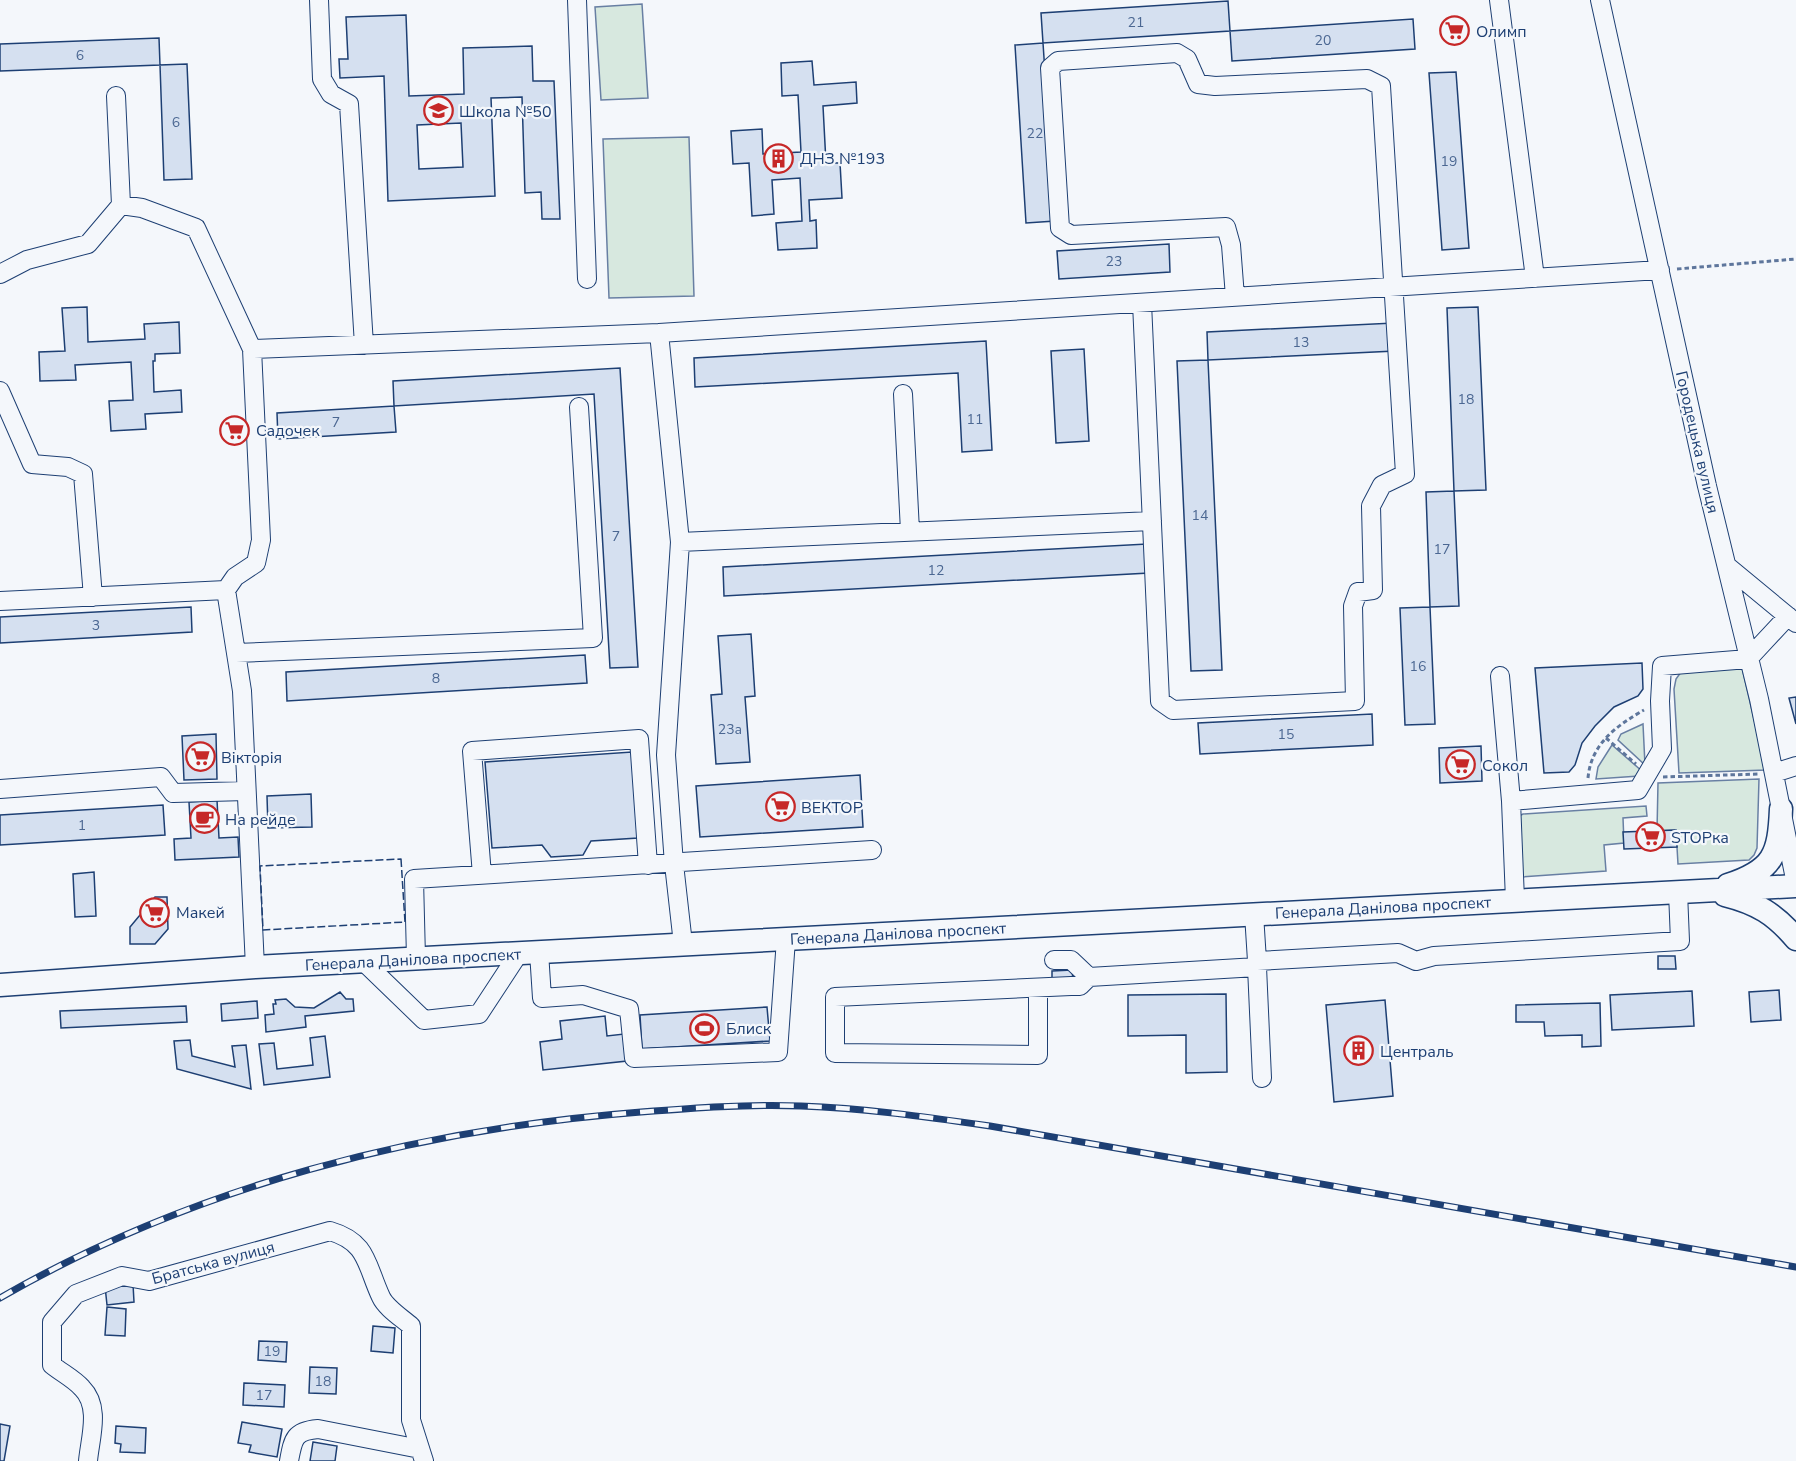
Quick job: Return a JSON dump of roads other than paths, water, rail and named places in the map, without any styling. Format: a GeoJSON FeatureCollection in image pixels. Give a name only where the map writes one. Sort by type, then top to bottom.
{"type":"FeatureCollection","features":[{"type":"Feature","properties":{"kind":"main road"},"geometry":{"type":"LineString","coordinates":[[1781,808],[1796,841]]}},
{"type":"Feature","properties":{"kind":"main road"},"geometry":{"type":"LineString","coordinates":[[1709,890],[1739,881],[1764,868],[1776,852],[1781,808]]}},
{"type":"Feature","properties":{"kind":"main road","name":"Генерала Данілова проспект"},"geometry":{"type":"LineString","coordinates":[[0,985],[416,958],[1796,885]]}},
{"type":"Feature","properties":{"kind":"main road"},"geometry":{"type":"LineString","coordinates":[[1709,890],[1742,899],[1765,909],[1783,923],[1796,939]]}},
{"type":"Feature","properties":{"kind":"street"},"geometry":{"type":"LineString","coordinates":[[319,0],[322,80],[331,94],[349,104],[364,345]]}},
{"type":"Feature","properties":{"kind":"street"},"geometry":{"type":"LineString","coordinates":[[577,0],[587,279]]}},
{"type":"Feature","properties":{"kind":"street"},"geometry":{"type":"LineString","coordinates":[[1499,0],[1535,278]]}},
{"type":"Feature","properties":{"kind":"street","name":"Городецька вулиця"},"geometry":{"type":"LineString","coordinates":[[1600,0],[1727,567],[1759,699],[1796,885]]}},
{"type":"Feature","properties":{"kind":"street"},"geometry":{"type":"LineString","coordinates":[[1142,303],[1160,701],[1173,710],[1355,701],[1353,606],[1358,592],[1373,590],[1371,506],[1382,485],[1405,474],[1381,86],[1367,79],[1215,86],[1198,84],[1187,59],[1177,54],[1058,61],[1050,68],[1060,228],[1071,235],[1226,227],[1231,245],[1235,297]]}},
{"type":"Feature","properties":{"kind":"street"},"geometry":{"type":"LineString","coordinates":[[0,274],[27,261],[88,244],[121,205],[116,96]]}},
{"type":"Feature","properties":{"kind":"street"},"geometry":{"type":"LineString","coordinates":[[121,205],[142,208],[196,228],[252,349],[261,540],[256,563],[235,577],[226,590],[242,691],[255,967]]}},
{"type":"Feature","properties":{"kind":"street"},"geometry":{"type":"LineString","coordinates":[[252,349],[659,333],[1660,270]]}},
{"type":"Feature","properties":{"kind":"street"},"geometry":{"type":"LineString","coordinates":[[659,333],[680,542],[666,755],[683,944]]}},
{"type":"Feature","properties":{"kind":"street"},"geometry":{"type":"LineString","coordinates":[[0,391],[32,464],[68,468],[83,474],[93,597]]}},
{"type":"Feature","properties":{"kind":"street"},"geometry":{"type":"LineString","coordinates":[[903,394],[910,531]]}},
{"type":"Feature","properties":{"kind":"street"},"geometry":{"type":"LineString","coordinates":[[236,653],[593,638],[579,407]]}},
{"type":"Feature","properties":{"kind":"street"},"geometry":{"type":"LineString","coordinates":[[680,542],[1152,521]]}},
{"type":"Feature","properties":{"kind":"street"},"geometry":{"type":"LineString","coordinates":[[1510,801],[1638,790],[1662,748],[1660,701],[1662,666],[1748,659],[1792,620],[1727,567]]}},
{"type":"Feature","properties":{"kind":"street"},"geometry":{"type":"LineString","coordinates":[[0,601],[226,590]]}},
{"type":"Feature","properties":{"kind":"street"},"geometry":{"type":"LineString","coordinates":[[1500,676],[1515,900]]}},
{"type":"Feature","properties":{"kind":"street"},"geometry":{"type":"LineString","coordinates":[[482,875],[472,752],[639,739],[648,865]]}},
{"type":"Feature","properties":{"kind":"street"},"geometry":{"type":"LineString","coordinates":[[1774,774],[1796,766]]}},
{"type":"Feature","properties":{"kind":"street"},"geometry":{"type":"LineString","coordinates":[[0,789],[161,777],[173,793],[246,791]]}},
{"type":"Feature","properties":{"kind":"street"},"geometry":{"type":"LineString","coordinates":[[416,958],[414,879],[872,850]]}},
{"type":"Feature","properties":{"kind":"street"},"geometry":{"type":"LineString","coordinates":[[1038,988],[1038,1054],[835,1053],[835,997],[1080,986],[1089,977],[1398,953],[1416,961],[1434,956],[1680,942],[1678,892]]}},
{"type":"Feature","properties":{"kind":"street"},"geometry":{"type":"LineString","coordinates":[[1254,914],[1262,1078]]}},
{"type":"Feature","properties":{"kind":"street"},"geometry":{"type":"LineString","coordinates":[[529,953],[542,998],[583,994],[628,1009],[634,1058],[777,1052],[786,939]]}},
{"type":"Feature","properties":{"kind":"street"},"geometry":{"type":"LineString","coordinates":[[363,961],[424,1020],[479,1014],[529,953]]}},
{"type":"Feature","properties":{"kind":"street"},"geometry":{"type":"LineString","coordinates":[[1054,960],[1071,960],[1089,977]]}},
{"type":"Feature","properties":{"kind":"street","name":"Братська вулиця"},"geometry":{"type":"LineString","coordinates":[[87,1461],[93,1412],[90,1398],[82,1388],[52,1365],[52,1322],[76,1294],[122,1276],[150,1281],[330,1231],[344,1235],[358,1245],[376,1281],[382,1299],[411,1326],[411,1420],[422,1455]]}},
{"type":"Feature","properties":{"kind":"street"},"geometry":{"type":"LineString","coordinates":[[289,1461],[293,1440],[303,1430],[318,1429],[422,1455]]}},
{"type":"Feature","properties":{"kind":"railway"},"geometry":{"type":"LineString","coordinates":[[0,1298],[74,1259],[151,1224],[230,1194],[310,1169],[474,1132],[558,1120],[661,1111],[761,1106],[848,1109],[990,1126],[1796,1267]]}},
{"type":"Feature","properties":{"kind":"place","name":"Олимп"},"geometry":{"type":"Point","coordinates":[1455,31]}},
{"type":"Feature","properties":{"kind":"place","name":"Школа №50"},"geometry":{"type":"Point","coordinates":[438,111]}},
{"type":"Feature","properties":{"kind":"place","name":"ДНЗ №193"},"geometry":{"type":"Point","coordinates":[779,158]}},
{"type":"Feature","properties":{"kind":"place","name":"Садочек"},"geometry":{"type":"Point","coordinates":[235,430]}},
{"type":"Feature","properties":{"kind":"place","name":"Вікторія"},"geometry":{"type":"Point","coordinates":[200,757]}},
{"type":"Feature","properties":{"kind":"place","name":"Сокол"},"geometry":{"type":"Point","coordinates":[1461,765]}},
{"type":"Feature","properties":{"kind":"place","name":"ВЕКТОР"},"geometry":{"type":"Point","coordinates":[780,807]}},
{"type":"Feature","properties":{"kind":"place","name":"На рейде"},"geometry":{"type":"Point","coordinates":[204,819]}},
{"type":"Feature","properties":{"kind":"place","name":"STOPка"},"geometry":{"type":"Point","coordinates":[1650,837]}},
{"type":"Feature","properties":{"kind":"place","name":"Макей"},"geometry":{"type":"Point","coordinates":[155,912]}},
{"type":"Feature","properties":{"kind":"place","name":"Блиск"},"geometry":{"type":"Point","coordinates":[705,1028]}},
{"type":"Feature","properties":{"kind":"place","name":"Централь"},"geometry":{"type":"Point","coordinates":[1359,1051]}}]}
